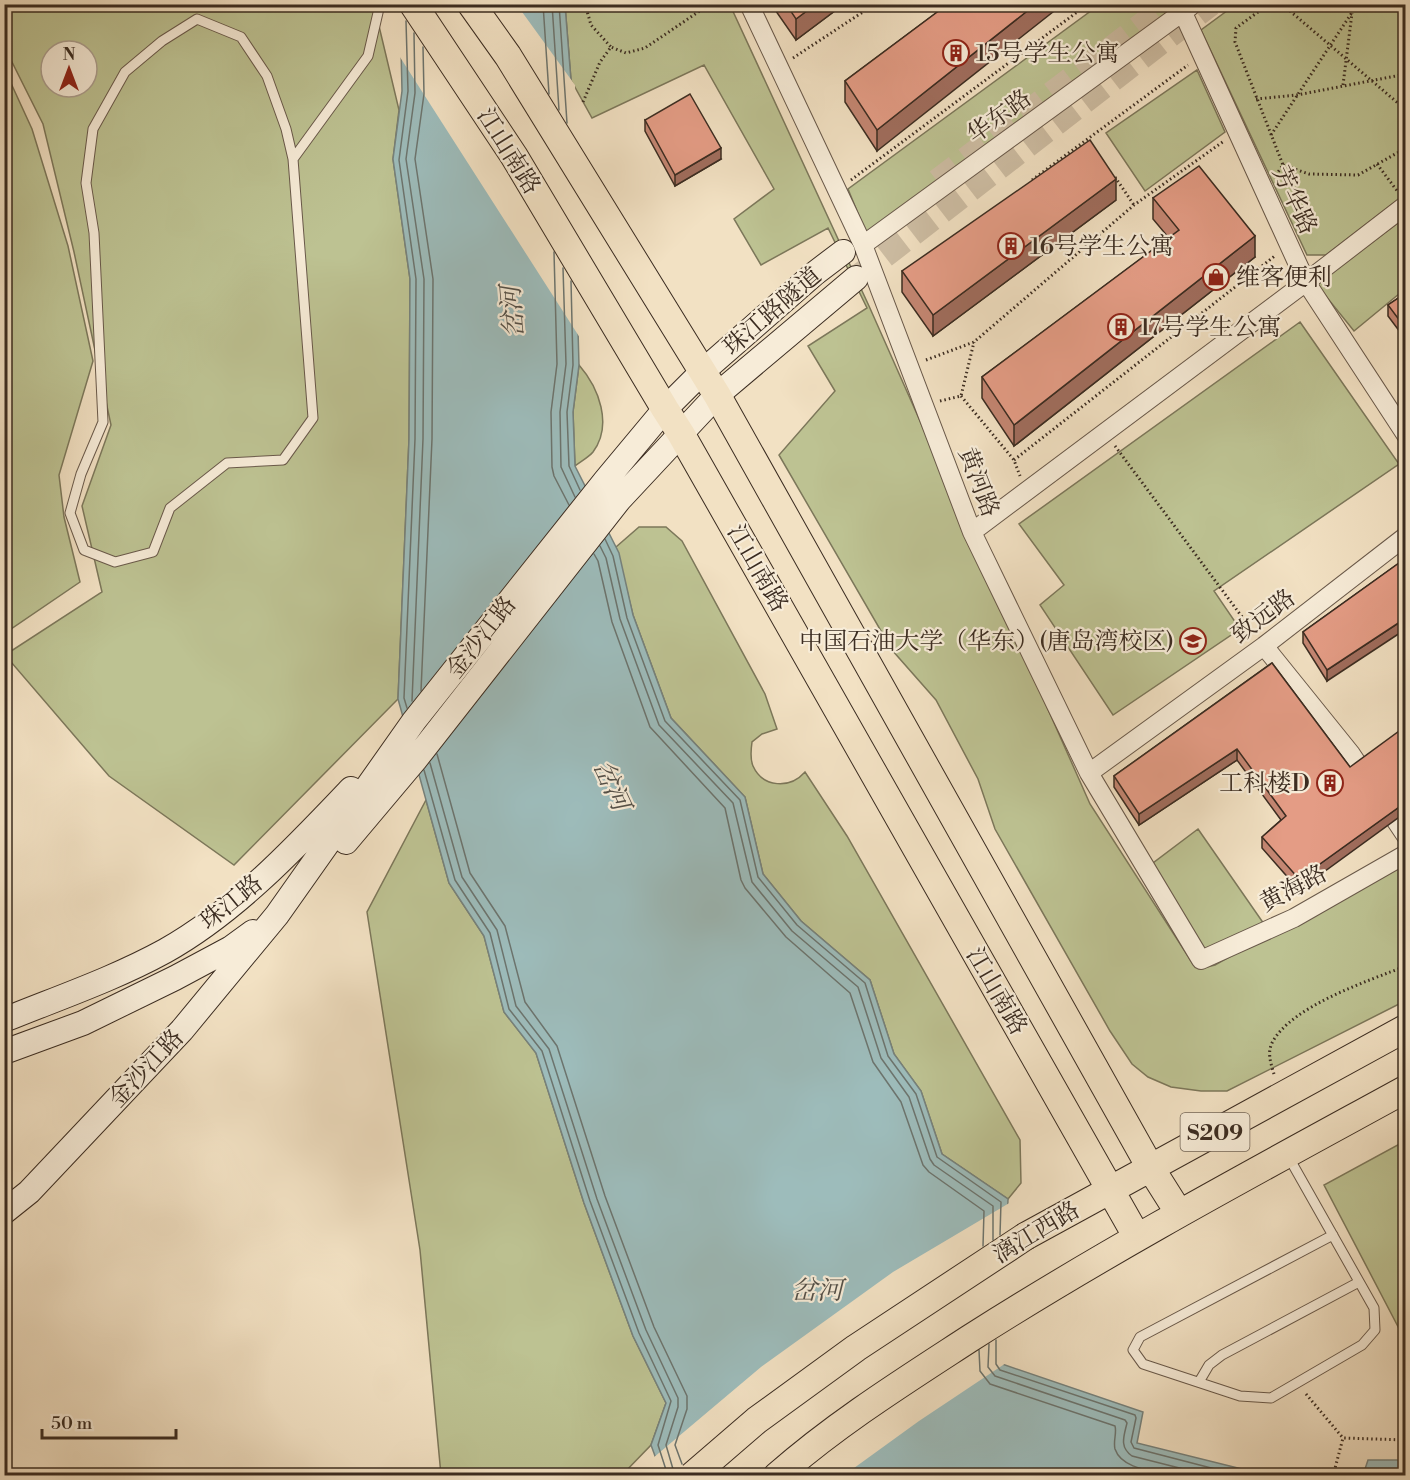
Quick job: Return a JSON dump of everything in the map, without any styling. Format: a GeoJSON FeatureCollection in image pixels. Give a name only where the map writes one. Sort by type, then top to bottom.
{"type":"FeatureCollection","features":[{"type":"Feature","properties":{"kind":"main road","name":"江山南路"},"geometry":{"type":"LineString","coordinates":[[413,4],[514,156],[681,434],[1137,1237]]}},
{"type":"Feature","properties":{"kind":"main road","name":"江山南路"},"geometry":{"type":"LineString","coordinates":[[471,4],[508,56],[717,395],[1150,1167],[1179,1213]]}},
{"type":"Feature","properties":{"kind":"main road","name":"珠江路隧道"},"geometry":{"type":"LineString","coordinates":[[702,372],[814,274],[853,249]]}},
{"type":"Feature","properties":{"kind":"main road","name":"珠江路隧道"},"geometry":{"type":"LineString","coordinates":[[717,395],[856,278]]}},
{"type":"Feature","properties":{"kind":"main road","name":"金沙江路"},"geometry":{"type":"LineString","coordinates":[[4,1212],[29,1192],[182,1030],[277,915],[414,721],[604,480],[665,409],[702,372]]}},
{"type":"Feature","properties":{"kind":"main road","name":"金沙江路"},"geometry":{"type":"LineString","coordinates":[[277,915],[303,894],[415,760],[619,500],[717,395]]}},
{"type":"Feature","properties":{"kind":"main road","name":"珠江路"},"geometry":{"type":"LineString","coordinates":[[4,1020],[106,979],[165,951],[209,922],[249,889],[326,816],[414,721]]}},
{"type":"Feature","properties":{"kind":"main road"},"geometry":{"type":"LineString","coordinates":[[249,889],[277,915]]}},
{"type":"Feature","properties":{"kind":"main road","name":"珠江路"},"geometry":{"type":"LineString","coordinates":[[4,1053],[83,1023],[175,978],[231,948],[277,915]]}},
{"type":"Feature","properties":{"kind":"main road","name":"漓江西路"},"geometry":{"type":"LineString","coordinates":[[692,1476],[757,1420],[856,1348],[1026,1236],[1406,1028]]}},
{"type":"Feature","properties":{"kind":"main road","name":"S209"},"geometry":{"type":"LineString","coordinates":[[777,1476],[882,1395],[1030,1300],[1179,1213],[1406,1089]]}},
{"type":"Feature","properties":{"kind":"street","name":"黄河路"},"geometry":{"type":"LineString","coordinates":[[749,4],[837,190],[853,249],[909,366],[972,532],[1089,773],[1201,960]]}},
{"type":"Feature","properties":{"kind":"street","name":"芳华路"},"geometry":{"type":"LineString","coordinates":[[1185,7],[1202,55],[1306,282],[1406,435]]}},
{"type":"Feature","properties":{"kind":"street","name":"华东路"},"geometry":{"type":"LineString","coordinates":[[853,249],[1185,7]]}},
{"type":"Feature","properties":{"kind":"street"},"geometry":{"type":"LineString","coordinates":[[972,532],[1306,282],[1402,199]]}},
{"type":"Feature","properties":{"kind":"street","name":"致远路"},"geometry":{"type":"LineString","coordinates":[[1089,773],[1264,646],[1406,536]]}},
{"type":"Feature","properties":{"kind":"street"},"geometry":{"type":"LineString","coordinates":[[1264,646],[1352,754],[1406,836]]}},
{"type":"Feature","properties":{"kind":"street","name":"黄海路"},"geometry":{"type":"LineString","coordinates":[[1201,960],[1294,918],[1406,854]]}},
{"type":"Feature","properties":{"kind":"lane"},"geometry":{"type":"LineString","coordinates":[[293,159],[286,129],[267,76],[241,37],[197,19],[162,41],[125,72],[93,129],[86,183],[94,233],[103,422],[81,474],[70,513],[84,550],[115,562],[153,552],[170,508],[227,463],[283,460],[313,418],[293,159],[368,56],[380,4]]}},
{"type":"Feature","properties":{"kind":"lane"},"geometry":{"type":"LineString","coordinates":[[1287,1154],[1333,1235],[1359,1282],[1374,1308],[1375,1330],[1362,1345],[1271,1398],[1240,1396],[1143,1364],[1133,1350],[1140,1337],[1333,1235]]}},
{"type":"Feature","properties":{"kind":"lane"},"geometry":{"type":"LineString","coordinates":[[1198,1382],[1209,1365],[1222,1355],[1359,1282]]}},
{"type":"Feature","properties":{"kind":"path"},"geometry":{"type":"LineString","coordinates":[[585,4],[591,26],[611,47],[626,53],[645,48],[710,4]]}},
{"type":"Feature","properties":{"kind":"path"},"geometry":{"type":"LineString","coordinates":[[779,67],[875,4]]}},
{"type":"Feature","properties":{"kind":"path"},"geometry":{"type":"LineString","coordinates":[[837,190],[1088,4]]}},
{"type":"Feature","properties":{"kind":"path"},"geometry":{"type":"LineString","coordinates":[[1269,4],[1236,28],[1235,42],[1283,165],[1309,174],[1358,176],[1406,148]]}},
{"type":"Feature","properties":{"kind":"path"},"geometry":{"type":"LineString","coordinates":[[1343,86],[1354,4]]}},
{"type":"Feature","properties":{"kind":"path"},"geometry":{"type":"LineString","coordinates":[[1282,5],[1406,110]]}},
{"type":"Feature","properties":{"kind":"path"},"geometry":{"type":"LineString","coordinates":[[1270,135],[1353,11]]}},
{"type":"Feature","properties":{"kind":"path"},"geometry":{"type":"LineString","coordinates":[[583,102],[600,62],[611,47]]}},
{"type":"Feature","properties":{"kind":"path"},"geometry":{"type":"LineString","coordinates":[[1032,180],[1202,55]]}},
{"type":"Feature","properties":{"kind":"path"},"geometry":{"type":"LineString","coordinates":[[1256,99],[1297,95],[1406,74]]}},
{"type":"Feature","properties":{"kind":"path"},"geometry":{"type":"LineString","coordinates":[[909,366],[974,342],[1134,206],[1237,132]]}},
{"type":"Feature","properties":{"kind":"path"},"geometry":{"type":"LineString","coordinates":[[1377,164],[1402,199]]}},
{"type":"Feature","properties":{"kind":"path"},"geometry":{"type":"LineString","coordinates":[[1264,191],[1283,165]]}},
{"type":"Feature","properties":{"kind":"path"},"geometry":{"type":"LineString","coordinates":[[1114,177],[1134,206]]}},
{"type":"Feature","properties":{"kind":"path"},"geometry":{"type":"LineString","coordinates":[[1014,460],[1289,245]]}},
{"type":"Feature","properties":{"kind":"path"},"geometry":{"type":"LineString","coordinates":[[961,396],[974,342]]}},
{"type":"Feature","properties":{"kind":"path"},"geometry":{"type":"LineString","coordinates":[[961,396],[1014,460],[1026,492]]}},
{"type":"Feature","properties":{"kind":"path"},"geometry":{"type":"LineString","coordinates":[[924,405],[961,396]]}},
{"type":"Feature","properties":{"kind":"path"},"geometry":{"type":"LineString","coordinates":[[1105,433],[1264,646]]}},
{"type":"Feature","properties":{"kind":"path"},"geometry":{"type":"LineString","coordinates":[[1274,1074],[1269,1058],[1271,1044],[1283,1028],[1304,1012],[1349,988],[1406,966]]}},
{"type":"Feature","properties":{"kind":"path"},"geometry":{"type":"LineString","coordinates":[[1296,1383],[1326,1415],[1343,1438]]}},
{"type":"Feature","properties":{"kind":"path"},"geometry":{"type":"LineString","coordinates":[[1343,1438],[1406,1440]]}},
{"type":"Feature","properties":{"kind":"path"},"geometry":{"type":"LineString","coordinates":[[1334,1474],[1343,1438]]}},
{"type":"Feature","properties":{"kind":"green space"},"geometry":{"type":"Polygon","coordinates":[[[5,5],[374,5],[399,110],[393,159],[410,279],[409,439],[398,699],[234,865],[109,776],[5,655],[102,592],[82,506],[111,425],[74,252],[43,124],[7,52],[5,5]]]}},
{"type":"Feature","properties":{"kind":"green space"},"geometry":{"type":"Polygon","coordinates":[[[565,5],[730,5],[869,306],[1090,804],[1193,964],[1199,969],[1215,965],[1405,859],[1405,1001],[1227,1091],[1201,1091],[1171,1087],[1148,1077],[1132,1064],[1110,1031],[995,829],[978,779],[936,700],[892,650],[779,455],[835,391],[808,346],[867,308],[828,228],[761,265],[734,219],[774,189],[704,65],[592,118],[571,80],[565,5]]]}},
{"type":"Feature","properties":{"kind":"green space"},"geometry":{"type":"Polygon","coordinates":[[[1099,5],[1168,5],[1171,10],[866,233],[848,189],[1099,5]]]}},
{"type":"Feature","properties":{"kind":"green space"},"geometry":{"type":"Polygon","coordinates":[[[1235,5],[1405,5],[1405,194],[1326,255],[1307,255],[1201,30],[1235,5]]]}},
{"type":"Feature","properties":{"kind":"green space"},"geometry":{"type":"Polygon","coordinates":[[[4,68],[32,129],[68,246],[93,361],[59,475],[64,517],[80,582],[5,633],[4,68]]]}},
{"type":"Feature","properties":{"kind":"green space"},"geometry":{"type":"Polygon","coordinates":[[[1197,70],[1225,132],[1145,191],[1106,133],[1197,70]]]}},
{"type":"Feature","properties":{"kind":"green space"},"geometry":{"type":"Polygon","coordinates":[[[1406,217],[1405,289],[1354,331],[1316,284],[1406,217]]]}},
{"type":"Feature","properties":{"kind":"green space"},"geometry":{"type":"Polygon","coordinates":[[[1300,322],[1399,464],[1214,591],[1240,629],[1113,715],[1040,605],[1064,585],[1019,524],[1300,322]]]}},
{"type":"Feature","properties":{"kind":"green space"},"geometry":{"type":"Polygon","coordinates":[[[579,365],[592,384],[603,419],[599,441],[593,452],[575,466],[573,412],[579,365]]]}},
{"type":"Feature","properties":{"kind":"green space"},"geometry":{"type":"Polygon","coordinates":[[[639,527],[666,527],[682,541],[765,694],[777,729],[762,734],[752,742],[751,760],[757,773],[763,779],[777,784],[799,778],[805,772],[847,836],[1020,1140],[1021,1183],[1008,1199],[942,1154],[921,1091],[894,1054],[870,980],[801,921],[763,874],[745,797],[671,718],[633,615],[616,547],[639,527]]]}},
{"type":"Feature","properties":{"kind":"green space"},"geometry":{"type":"Polygon","coordinates":[[[426,800],[449,883],[484,936],[504,1012],[536,1053],[584,1203],[633,1336],[666,1403],[651,1445],[622,1475],[441,1475],[420,1250],[367,912],[426,800]]]}},
{"type":"Feature","properties":{"kind":"green space"},"geometry":{"type":"Polygon","coordinates":[[[1198,829],[1264,924],[1203,952],[1153,863],[1198,829]]]}},
{"type":"Feature","properties":{"kind":"green space"},"geometry":{"type":"Polygon","coordinates":[[[1405,1141],[1405,1340],[1324,1185],[1405,1141]]]}},
{"type":"Feature","properties":{"kind":"water","name":"岔河"},"geometry":{"type":"Polygon","coordinates":[[[400,5],[565,5],[571,80],[579,365],[573,412],[575,466],[619,553],[633,615],[671,718],[745,797],[763,874],[801,921],[870,980],[894,1054],[921,1091],[942,1154],[1008,1199],[1002,1364],[1143,1412],[1137,1443],[1266,1475],[662,1475],[651,1445],[666,1403],[633,1336],[584,1203],[536,1053],[504,1012],[484,936],[449,883],[398,699],[409,439],[410,279],[393,159],[402,91],[400,5]]]}},
{"type":"Feature","properties":{"kind":"water"},"geometry":{"type":"Polygon","coordinates":[[[1368,1460],[1405,1460],[1405,1475],[1363,1475],[1368,1460]]]}},
{"type":"Feature","properties":{"kind":"pier"},"geometry":{"type":"Polygon","coordinates":[[[398,5],[517,5],[575,85],[582,341],[398,54],[398,5]]]}},
{"type":"Feature","properties":{"kind":"pier"},"geometry":{"type":"Polygon","coordinates":[[[1011,1202],[1006,1363],[919,1421],[843,1476],[659,1476],[653,1458],[761,1367],[893,1272],[1011,1202]]]}},
{"type":"Feature","properties":{"kind":"building"},"geometry":{"type":"Polygon","coordinates":[[[786,4],[816,4],[796,19],[786,4]]]}},
{"type":"Feature","properties":{"kind":"building","name":"15号学生公寓"},"geometry":{"type":"Polygon","coordinates":[[[948,4],[1036,4],[877,130],[845,81],[948,4]]]}},
{"type":"Feature","properties":{"kind":"building"},"geometry":{"type":"Polygon","coordinates":[[[690,94],[721,148],[675,175],[645,120],[690,94]]]}},
{"type":"Feature","properties":{"kind":"building","name":"16号学生公寓"},"geometry":{"type":"Polygon","coordinates":[[[1090,140],[1116,179],[933,315],[902,271],[1090,140]]]}},
{"type":"Feature","properties":{"kind":"building","name":"17号学生公寓"},"geometry":{"type":"Polygon","coordinates":[[[1199,166],[1255,236],[1014,425],[982,377],[1179,230],[1153,198],[1199,166]]]}},
{"type":"Feature","properties":{"kind":"building"},"geometry":{"type":"Polygon","coordinates":[[[1406,293],[1406,329],[1388,305],[1406,293]]]}},
{"type":"Feature","properties":{"kind":"building"},"geometry":{"type":"Polygon","coordinates":[[[1406,558],[1406,618],[1327,670],[1303,632],[1406,558]]]}},
{"type":"Feature","properties":{"kind":"building","name":"工科楼D"},"geometry":{"type":"Polygon","coordinates":[[[1272,663],[1350,767],[1406,726],[1406,802],[1299,879],[1262,837],[1286,816],[1237,749],[1139,814],[1114,776],[1272,663]]]}},
{"type":"Feature","properties":{"kind":"tunnel"},"geometry":{"type":"LineString","coordinates":[[937,181],[1169,4]]}},
{"type":"Feature","properties":{"kind":"tunnel"},"geometry":{"type":"LineString","coordinates":[[856,278],[1211,4]]}},
{"type":"Feature","properties":{"kind":"place","name":"15号学生公寓"},"geometry":{"type":"Point","coordinates":[956,53]}},
{"type":"Feature","properties":{"kind":"place","name":"16号学生公寓"},"geometry":{"type":"Point","coordinates":[1011,246]}},
{"type":"Feature","properties":{"kind":"place","name":"维客便利"},"geometry":{"type":"Point","coordinates":[1216,277]}},
{"type":"Feature","properties":{"kind":"place","name":"17号学生公寓"},"geometry":{"type":"Point","coordinates":[1121,327]}},
{"type":"Feature","properties":{"kind":"place","name":"中国石油大学（华东）(唐岛湾校区)"},"geometry":{"type":"Point","coordinates":[1193,641]}},
{"type":"Feature","properties":{"kind":"place","name":"工科楼D"},"geometry":{"type":"Point","coordinates":[1330,783]}}]}
